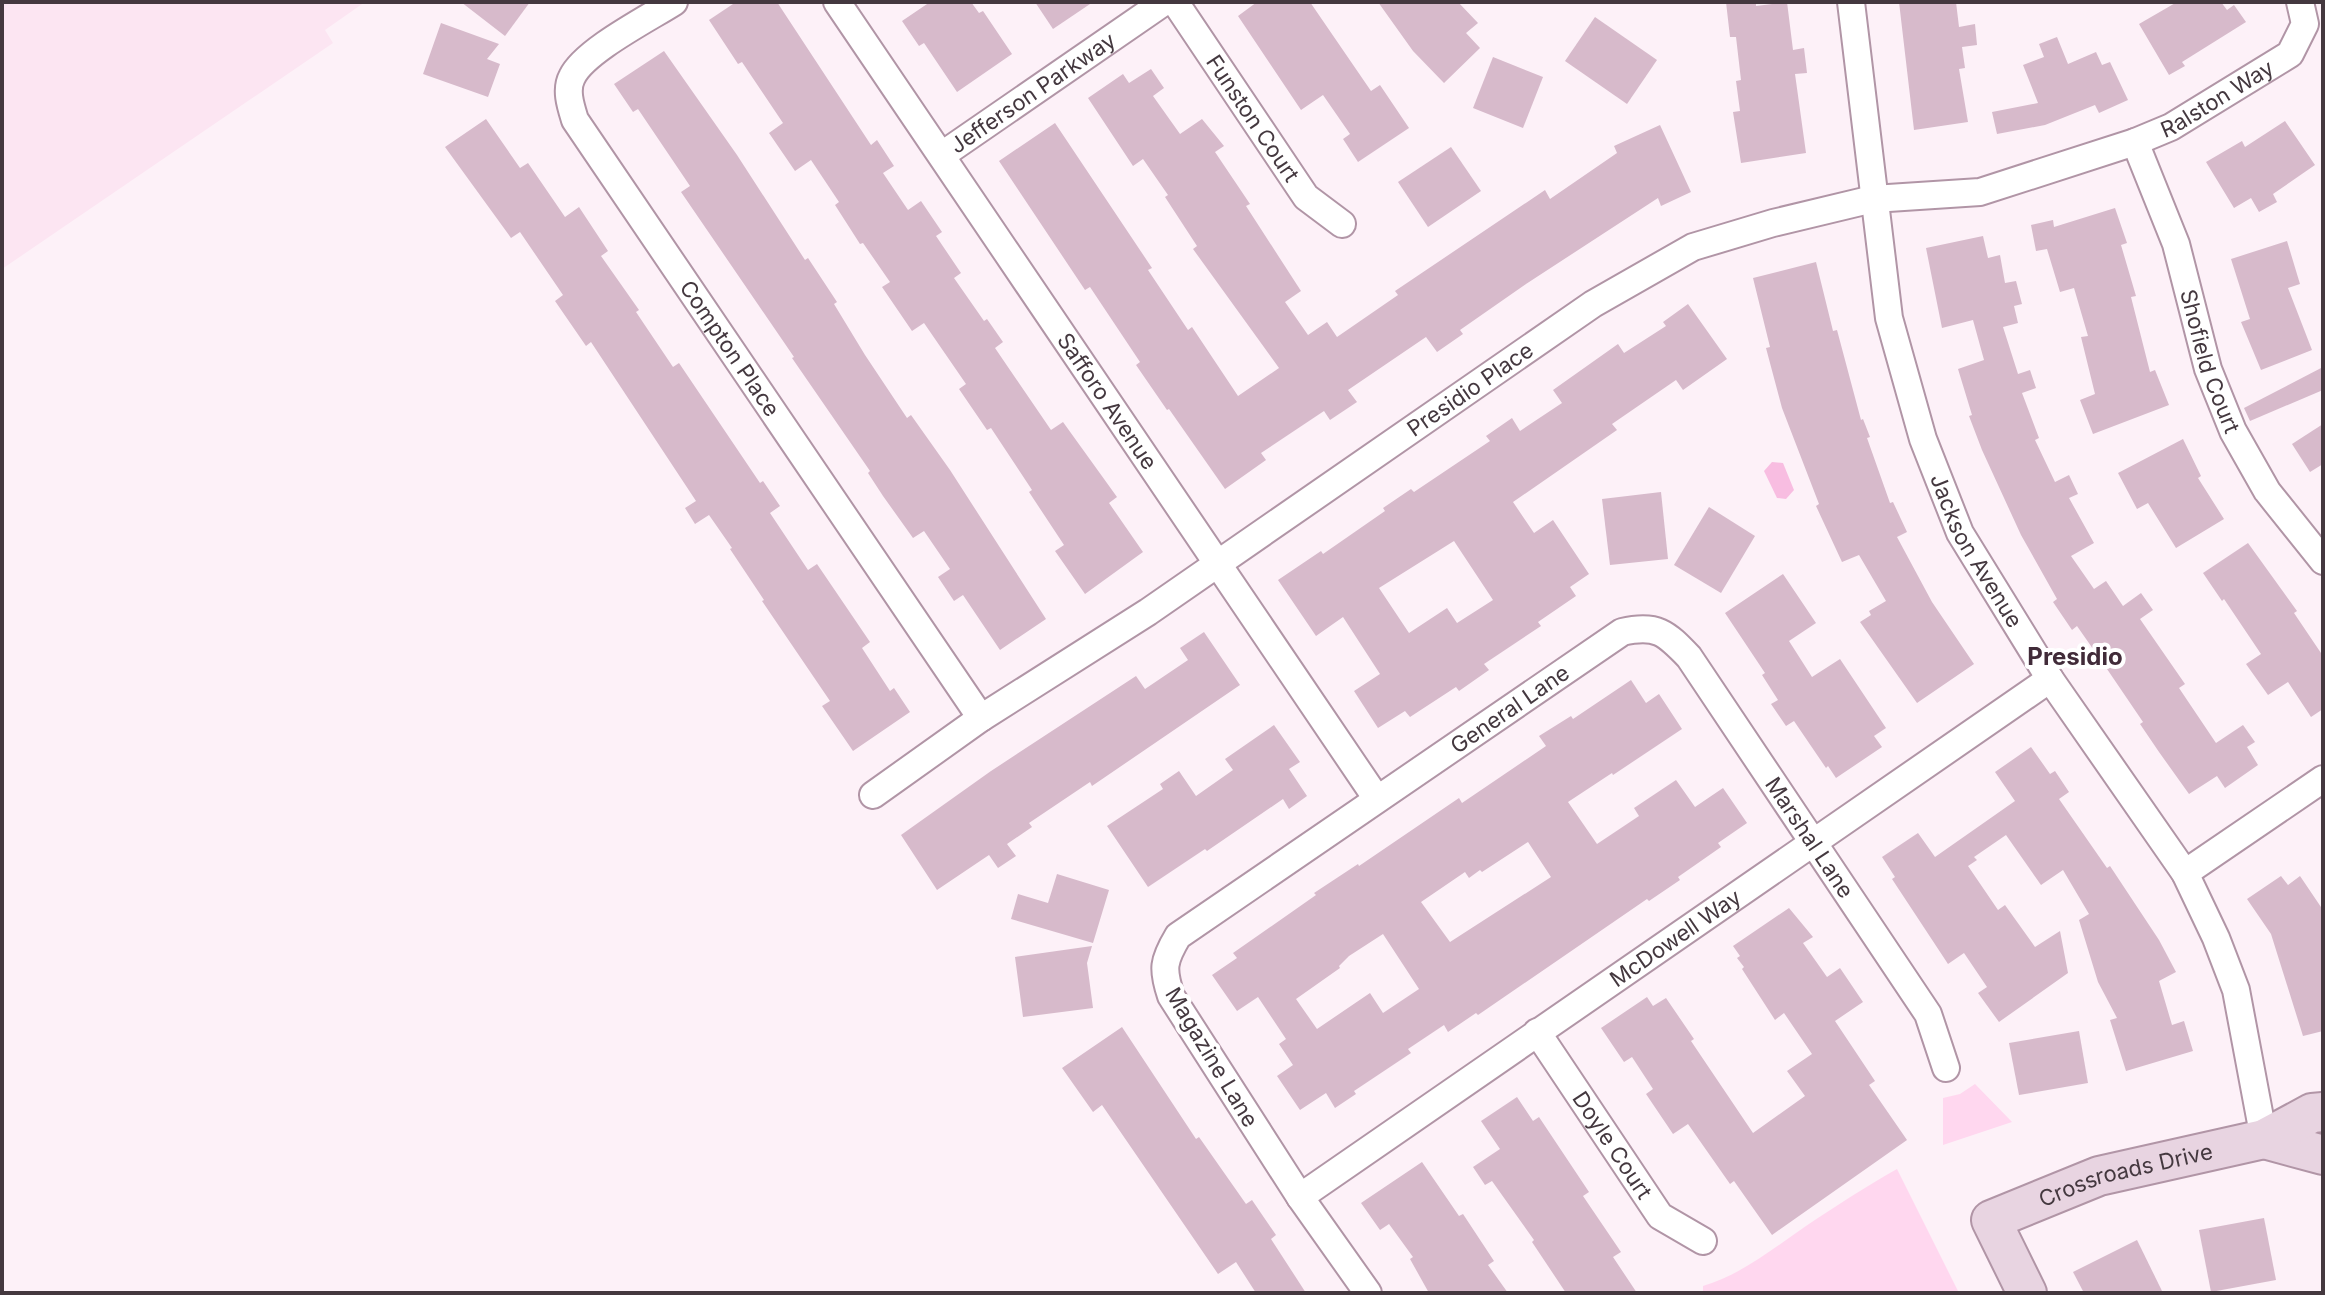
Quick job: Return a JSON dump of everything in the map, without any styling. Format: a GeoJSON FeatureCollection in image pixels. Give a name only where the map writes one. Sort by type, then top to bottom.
{"type":"FeatureCollection","features":[{"type":"Feature","properties":{"kind":"street","name":"Compton Place"},"geometry":{"type":"LineString","coordinates":[[674,2],[596,52],[580,66],[570,79],[569,102],[575,120],[981,718]]}},
{"type":"Feature","properties":{"kind":"street","name":"Safforo Avenue"},"geometry":{"type":"LineString","coordinates":[[837,2],[1377,799]]}},
{"type":"Feature","properties":{"kind":"street","name":"Jefferson Parkway"},"geometry":{"type":"LineString","coordinates":[[942,155],[1164,2]]}},
{"type":"Feature","properties":{"kind":"street","name":"Funston Court"},"geometry":{"type":"LineString","coordinates":[[1175,2],[1306,197],[1342,224]]}},
{"type":"Feature","properties":{"kind":"street","name":"Jackson Avenue"},"geometry":{"type":"LineString","coordinates":[[1851,2],[1889,318],[1923,439],[1960,533],[2050,679],[2185,873],[2216,938],[2236,990],[2264,1139]]}},
{"type":"Feature","properties":{"kind":"street","name":"Ralston Way"},"geometry":{"type":"LineString","coordinates":[[2135,142],[2171,127],[2290,54],[2305,24],[2300,2]]}},
{"type":"Feature","properties":{"kind":"street","name":"Presidio Place"},"geometry":{"type":"LineString","coordinates":[[873,795],[981,718],[1148,612],[1593,304],[1693,247],[1773,223],[1873,199],[1980,192],[2135,142]]}},
{"type":"Feature","properties":{"kind":"street","name":"Shofield Court"},"geometry":{"type":"LineString","coordinates":[[2135,142],[2176,244],[2208,369],[2233,431],[2267,491],[2323,561]]}},
{"type":"Feature","properties":{"kind":"street","name":"General Lane"},"geometry":{"type":"LineString","coordinates":[[1377,799],[1622,632],[1646,627]]}},
{"type":"Feature","properties":{"kind":"street","name":"Marshal Lane"},"geometry":{"type":"LineString","coordinates":[[1646,627],[1672,639],[1689,657],[1928,1014],[1946,1068]]}},
{"type":"Feature","properties":{"kind":"street","name":"McDowell Way"},"geometry":{"type":"LineString","coordinates":[[1300,1197],[2050,679]]}},
{"type":"Feature","properties":{"kind":"street"},"geometry":{"type":"LineString","coordinates":[[2185,873],[2323,779]]}},
{"type":"Feature","properties":{"kind":"street","name":"Magazine Lane"},"geometry":{"type":"LineString","coordinates":[[1368,1293],[1300,1197],[1171,996],[1163,973],[1167,954],[1178,936],[1377,799]]}},
{"type":"Feature","properties":{"kind":"street","name":"Doyle Court"},"geometry":{"type":"LineString","coordinates":[[1537,1032],[1660,1216],[1703,1241]]}},
{"type":"Feature","properties":{"kind":"street","name":"Crossroads Drive"},"geometry":{"type":"LineString","coordinates":[[2027,1293],[1991,1220],[2099,1176],[2264,1139],[2312,1113],[2323,1112]]}},
{"type":"Feature","properties":{"kind":"street","name":"Crossroads Drive"},"geometry":{"type":"LineString","coordinates":[[2264,1139],[2323,1155]]}},
{"type":"Feature","properties":{"kind":"shaded area"},"geometry":{"type":"Polygon","coordinates":[[[2,2],[365,2],[325,30],[333,43],[2,269],[2,2]]]}},
{"type":"Feature","properties":{"kind":"shaded area"},"geometry":{"type":"Polygon","coordinates":[[[1772,462],[1783,463],[1794,490],[1786,499],[1777,498],[1764,471],[1772,462]]]}},
{"type":"Feature","properties":{"kind":"shaded area"},"geometry":{"type":"Polygon","coordinates":[[[1975,1084],[2012,1122],[1943,1145],[1943,1098],[1960,1094],[1975,1084]]]}},
{"type":"Feature","properties":{"kind":"shaded area"},"geometry":{"type":"Polygon","coordinates":[[[1897,1169],[1959,1293],[1703,1293],[1703,1286],[1744,1268],[1897,1169]]]}},
{"type":"Feature","properties":{"kind":"building"},"geometry":{"type":"Polygon","coordinates":[[[461,2],[530,2],[505,36],[461,2]]]}},
{"type":"Feature","properties":{"kind":"building"},"geometry":{"type":"Polygon","coordinates":[[[736,2],[777,2],[871,145],[877,140],[894,166],[883,173],[908,210],[921,201],[942,232],[936,236],[961,273],[954,278],[1003,342],[995,348],[1051,430],[1063,422],[1117,497],[1109,503],[1143,552],[1085,594],[1055,551],[1064,545],[1029,492],[1032,490],[991,428],[987,430],[959,389],[966,384],[924,323],[912,331],[882,287],[890,282],[863,243],[860,244],[835,205],[839,202],[811,160],[795,171],[769,133],[783,123],[709,20],[736,2]]]}},
{"type":"Feature","properties":{"kind":"building"},"geometry":{"type":"Polygon","coordinates":[[[930,2],[971,2],[979,13],[983,11],[1012,54],[957,92],[924,43],[919,46],[902,21],[930,2]]]}},
{"type":"Feature","properties":{"kind":"building"},"geometry":{"type":"Polygon","coordinates":[[[1035,2],[1093,2],[1053,29],[1035,2]]]}},
{"type":"Feature","properties":{"kind":"building"},"geometry":{"type":"Polygon","coordinates":[[[1257,2],[1310,2],[1371,91],[1380,85],[1409,128],[1358,162],[1343,139],[1350,134],[1323,95],[1301,110],[1238,16],[1257,2]]]}},
{"type":"Feature","properties":{"kind":"building"},"geometry":{"type":"Polygon","coordinates":[[[1378,2],[1458,2],[1478,23],[1466,33],[1480,48],[1444,83],[1413,51],[1378,2]]]}},
{"type":"Feature","properties":{"kind":"building"},"geometry":{"type":"Polygon","coordinates":[[[1726,2],[1756,2],[1756,6],[1787,2],[1793,50],[1804,48],[1807,73],[1795,74],[1806,153],[1741,163],[1733,112],[1740,111],[1736,81],[1741,80],[1736,37],[1730,37],[1726,2]]]}},
{"type":"Feature","properties":{"kind":"building"},"geometry":{"type":"Polygon","coordinates":[[[1899,2],[1956,2],[1959,27],[1975,24],[1977,45],[1962,47],[1965,68],[1959,69],[1968,122],[1914,130],[1899,2]]]}},
{"type":"Feature","properties":{"kind":"building"},"geometry":{"type":"Polygon","coordinates":[[[2177,2],[2221,2],[2227,10],[2234,5],[2246,22],[2182,62],[2185,66],[2169,75],[2139,24],[2177,2]]]}},
{"type":"Feature","properties":{"kind":"building"},"geometry":{"type":"Polygon","coordinates":[[[1595,17],[1657,60],[1627,104],[1565,61],[1595,17]]]}},
{"type":"Feature","properties":{"kind":"building"},"geometry":{"type":"Polygon","coordinates":[[[441,23],[499,44],[487,59],[500,64],[488,97],[423,74],[441,23]]]}},
{"type":"Feature","properties":{"kind":"building"},"geometry":{"type":"Polygon","coordinates":[[[2057,37],[2068,64],[2096,52],[2102,65],[2110,62],[2128,100],[2099,113],[2095,105],[2045,125],[1997,134],[1992,112],[2038,103],[2023,65],[2044,57],[2039,44],[2057,37]]]}},
{"type":"Feature","properties":{"kind":"building"},"geometry":{"type":"Polygon","coordinates":[[[664,51],[805,260],[808,258],[837,302],[834,304],[865,355],[907,418],[911,415],[950,470],[1046,619],[1000,650],[963,595],[954,601],[938,577],[950,569],[924,531],[913,538],[883,496],[868,473],[870,471],[681,192],[690,186],[638,109],[633,112],[614,84],[664,51]]]}},
{"type":"Feature","properties":{"kind":"building"},"geometry":{"type":"Polygon","coordinates":[[[1493,57],[1543,77],[1523,128],[1473,108],[1493,57]]]}},
{"type":"Feature","properties":{"kind":"building"},"geometry":{"type":"Polygon","coordinates":[[[1151,69],[1164,88],[1153,96],[1180,134],[1202,119],[1224,146],[1215,152],[1250,204],[1246,206],[1301,291],[1285,302],[1308,335],[1327,322],[1337,337],[1398,295],[1395,291],[1545,190],[1550,199],[1617,153],[1614,146],[1660,125],[1691,192],[1661,206],[1658,198],[1526,284],[1460,330],[1463,334],[1437,352],[1426,337],[1348,390],[1357,402],[1330,420],[1324,411],[1261,453],[1266,460],[1225,489],[1136,365],[1140,362],[1090,287],[1085,290],[999,161],[1055,123],[1152,268],[1148,270],[1188,330],[1192,327],[1238,396],[1279,368],[1193,249],[1197,246],[1143,159],[1133,166],[1088,98],[1123,74],[1129,83],[1151,69]]]}},
{"type":"Feature","properties":{"kind":"building"},"geometry":{"type":"Polygon","coordinates":[[[486,119],[520,168],[528,163],[565,217],[579,207],[608,251],[601,256],[639,310],[636,312],[673,367],[679,363],[760,483],[763,481],[780,506],[770,513],[808,570],[817,564],[870,642],[862,648],[890,691],[894,688],[910,712],[853,751],[822,706],[830,701],[762,601],[732,548],[709,515],[695,524],[685,508],[696,501],[591,342],[586,346],[555,301],[563,295],[520,232],[511,238],[445,147],[486,119]]]}},
{"type":"Feature","properties":{"kind":"building"},"geometry":{"type":"Polygon","coordinates":[[[2285,121],[2315,165],[2273,194],[2277,202],[2259,212],[2251,198],[2234,208],[2206,162],[2242,141],[2245,147],[2285,121]]]}},
{"type":"Feature","properties":{"kind":"building"},"geometry":{"type":"Polygon","coordinates":[[[1451,147],[1481,191],[1428,227],[1398,182],[1451,147]]]}},
{"type":"Feature","properties":{"kind":"building"},"geometry":{"type":"Polygon","coordinates":[[[2115,208],[2127,243],[2121,245],[2136,296],[2131,297],[2150,372],[2155,370],[2169,405],[2093,434],[2080,400],[2095,394],[2081,337],[2088,336],[2074,288],[2060,292],[2047,249],[2036,251],[2031,225],[2053,220],[2054,227],[2115,208]]]}},
{"type":"Feature","properties":{"kind":"building"},"geometry":{"type":"Polygon","coordinates":[[[1983,236],[1988,258],[2000,255],[2005,283],[2016,281],[2022,304],[2014,306],[2018,323],[2003,327],[2018,374],[2030,370],[2036,388],[2022,393],[2039,438],[2035,440],[2055,482],[2069,475],[2078,494],[2069,498],[2094,543],[2071,556],[2094,589],[2106,581],[2123,606],[2141,593],[2153,610],[2140,619],[2185,684],[2179,688],[2216,743],[2243,725],[2255,742],[2247,747],[2258,765],[2225,788],[2217,776],[2189,794],[2077,626],[2072,630],[2053,602],[2057,599],[2021,535],[1982,450],[1969,416],[1972,415],[1958,369],[1984,360],[1973,320],[1942,328],[1926,248],[1983,236]]]}},
{"type":"Feature","properties":{"kind":"building"},"geometry":{"type":"Polygon","coordinates":[[[2287,241],[2300,284],[2288,288],[2312,350],[2261,370],[2241,322],[2250,319],[2231,259],[2287,241]]]}},
{"type":"Feature","properties":{"kind":"building"},"geometry":{"type":"Polygon","coordinates":[[[1816,262],[1833,331],[1837,330],[1861,420],[1870,437],[1867,438],[1890,503],[1893,502],[1907,532],[1897,537],[1932,602],[1974,664],[1917,703],[1860,622],[1871,615],[1869,611],[1886,601],[1859,555],[1842,562],[1816,506],[1819,504],[1782,408],[1766,348],[1770,347],[1753,278],[1816,262]]]}},
{"type":"Feature","properties":{"kind":"building"},"geometry":{"type":"Polygon","coordinates":[[[1688,304],[1727,359],[1683,390],[1676,380],[1612,424],[1617,430],[1513,502],[1534,533],[1553,520],[1589,574],[1570,587],[1576,596],[1538,622],[1541,626],[1484,664],[1489,670],[1459,691],[1456,687],[1410,717],[1405,711],[1378,728],[1354,691],[1380,674],[1343,617],[1316,636],[1278,580],[1321,551],[1323,554],[1411,489],[1414,492],[1490,441],[1486,436],[1512,418],[1520,431],[1562,403],[1553,390],[1618,344],[1624,353],[1666,326],[1663,322],[1688,304]],[[1454,541],[1379,588],[1409,633],[1447,608],[1457,623],[1493,600],[1454,541]]]}},
{"type":"Feature","properties":{"kind":"building"},"geometry":{"type":"Polygon","coordinates":[[[2323,367],[2323,390],[2250,421],[2244,408],[2323,367]]]}},
{"type":"Feature","properties":{"kind":"building"},"geometry":{"type":"Polygon","coordinates":[[[2323,424],[2323,464],[2310,472],[2292,444],[2323,424]]]}},
{"type":"Feature","properties":{"kind":"building"},"geometry":{"type":"Polygon","coordinates":[[[2183,439],[2201,476],[2198,478],[2224,519],[2176,548],[2148,503],[2137,509],[2118,473],[2183,439]]]}},
{"type":"Feature","properties":{"kind":"building"},"geometry":{"type":"Polygon","coordinates":[[[1661,492],[1668,559],[1610,565],[1602,499],[1661,492]]]}},
{"type":"Feature","properties":{"kind":"building"},"geometry":{"type":"Polygon","coordinates":[[[1709,507],[1755,536],[1721,593],[1674,565],[1709,507]]]}},
{"type":"Feature","properties":{"kind":"building"},"geometry":{"type":"Polygon","coordinates":[[[2248,543],[2297,611],[2294,613],[2323,656],[2323,709],[2311,717],[2288,682],[2268,695],[2246,664],[2261,654],[2203,573],[2248,543]]]}},
{"type":"Feature","properties":{"kind":"building"},"geometry":{"type":"Polygon","coordinates":[[[1783,574],[1816,623],[1789,641],[1812,677],[1840,659],[1886,728],[1874,736],[1882,747],[1836,778],[1794,721],[1786,726],[1771,704],[1778,700],[1762,675],[1765,673],[1725,613],[1783,574]]]}},
{"type":"Feature","properties":{"kind":"building"},"geometry":{"type":"Polygon","coordinates":[[[1204,632],[1240,685],[1092,786],[1090,782],[1029,823],[1032,827],[1007,844],[1016,856],[998,868],[989,855],[937,890],[901,835],[991,771],[1136,676],[1145,689],[1188,660],[1180,648],[1204,632]]]}},
{"type":"Feature","properties":{"kind":"building"},"geometry":{"type":"Polygon","coordinates":[[[1631,680],[1646,703],[1659,694],[1682,729],[1568,802],[1597,844],[1639,816],[1634,808],[1676,780],[1695,807],[1723,788],[1747,823],[1718,843],[1721,847],[1678,877],[1680,880],[1649,901],[1647,899],[1478,1015],[1476,1013],[1448,1032],[1444,1025],[1408,1049],[1411,1053],[1354,1091],[1356,1094],[1335,1108],[1326,1093],[1300,1110],[1277,1076],[1293,1065],[1279,1044],[1286,1039],[1258,997],[1237,1011],[1212,975],[1237,958],[1233,953],[1316,895],[1314,893],[1459,798],[1462,803],[1546,746],[1539,736],[1571,716],[1573,719],[1631,680]],[[1528,842],[1482,872],[1480,870],[1469,878],[1465,872],[1421,902],[1450,942],[1551,877],[1528,842]],[[1383,934],[1349,956],[1340,968],[1296,999],[1317,1029],[1370,993],[1383,1013],[1419,989],[1383,934]]]}},
{"type":"Feature","properties":{"kind":"building"},"geometry":{"type":"Polygon","coordinates":[[[1274,725],[1300,762],[1289,769],[1307,796],[1289,809],[1283,799],[1148,887],[1107,826],[1163,789],[1160,784],[1179,771],[1196,796],[1233,770],[1225,759],[1274,725]]]}},
{"type":"Feature","properties":{"kind":"building"},"geometry":{"type":"Polygon","coordinates":[[[2031,747],[2050,774],[2055,771],[2069,792],[2059,799],[2107,868],[2110,866],[2159,940],[2176,972],[2159,981],[2172,1025],[2184,1021],[2193,1051],[2126,1071],[2110,1020],[2117,1018],[2098,982],[2079,920],[2089,914],[2063,870],[2041,885],[2006,835],[1974,857],[1977,860],[1968,866],[1998,910],[2005,905],[2035,947],[2060,931],[2068,973],[1999,1022],[1978,993],[1987,987],[1964,953],[1948,964],[1892,879],[1895,877],[1882,857],[1918,833],[1935,857],[2015,801],[1995,772],[2031,747]]]}},
{"type":"Feature","properties":{"kind":"building"},"geometry":{"type":"Polygon","coordinates":[[[1057,874],[1109,890],[1093,943],[1011,919],[1018,894],[1048,903],[1057,874]]]}},
{"type":"Feature","properties":{"kind":"building"},"geometry":{"type":"Polygon","coordinates":[[[2281,876],[2288,885],[2300,876],[2323,910],[2323,1031],[2303,1036],[2271,934],[2247,899],[2281,876]]]}},
{"type":"Feature","properties":{"kind":"building"},"geometry":{"type":"Polygon","coordinates":[[[1789,908],[1813,937],[1803,943],[1827,977],[1840,968],[1863,1002],[1835,1021],[1875,1081],[1869,1085],[1907,1140],[1772,1235],[1734,1181],[1730,1184],[1688,1124],[1673,1134],[1646,1094],[1653,1089],[1632,1057],[1624,1062],[1601,1028],[1647,997],[1653,1006],[1666,998],[1753,1133],[1805,1096],[1787,1071],[1812,1054],[1784,1013],[1775,1020],[1742,969],[1744,967],[1737,958],[1740,956],[1733,946],[1789,908]]]}},
{"type":"Feature","properties":{"kind":"building"},"geometry":{"type":"Polygon","coordinates":[[[1092,946],[1087,963],[1093,1008],[1023,1017],[1015,957],[1092,946]]]}},
{"type":"Feature","properties":{"kind":"building"},"geometry":{"type":"Polygon","coordinates":[[[1122,1027],[1196,1139],[1199,1137],[1246,1204],[1252,1200],[1276,1235],[1271,1239],[1306,1293],[1256,1293],[1236,1262],[1218,1274],[1102,1105],[1093,1112],[1062,1068],[1122,1027]]]}},
{"type":"Feature","properties":{"kind":"building"},"geometry":{"type":"Polygon","coordinates":[[[2079,1031],[2088,1083],[2019,1095],[2009,1043],[2079,1031]]]}},
{"type":"Feature","properties":{"kind":"building"},"geometry":{"type":"Polygon","coordinates":[[[1517,1097],[1533,1121],[1539,1117],[1589,1192],[1583,1196],[1621,1252],[1613,1257],[1637,1293],[1566,1293],[1532,1242],[1534,1240],[1492,1181],[1485,1185],[1473,1167],[1500,1149],[1481,1121],[1517,1097]]]}},
{"type":"Feature","properties":{"kind":"building"},"geometry":{"type":"Polygon","coordinates":[[[1422,1162],[1459,1216],[1463,1214],[1494,1261],[1488,1265],[1508,1293],[1429,1293],[1410,1259],[1413,1257],[1389,1224],[1380,1230],[1361,1203],[1422,1162]]]}},
{"type":"Feature","properties":{"kind":"building"},"geometry":{"type":"Polygon","coordinates":[[[2264,1218],[2276,1280],[2211,1292],[2199,1230],[2264,1218]]]}},
{"type":"Feature","properties":{"kind":"building"},"geometry":{"type":"Polygon","coordinates":[[[2137,1240],[2163,1293],[2084,1293],[2073,1272],[2137,1240]]]}},
{"type":"Feature","properties":{"kind":"district","name":"Presidio"},"geometry":{"type":"Point","coordinates":[2075,657]}}]}
